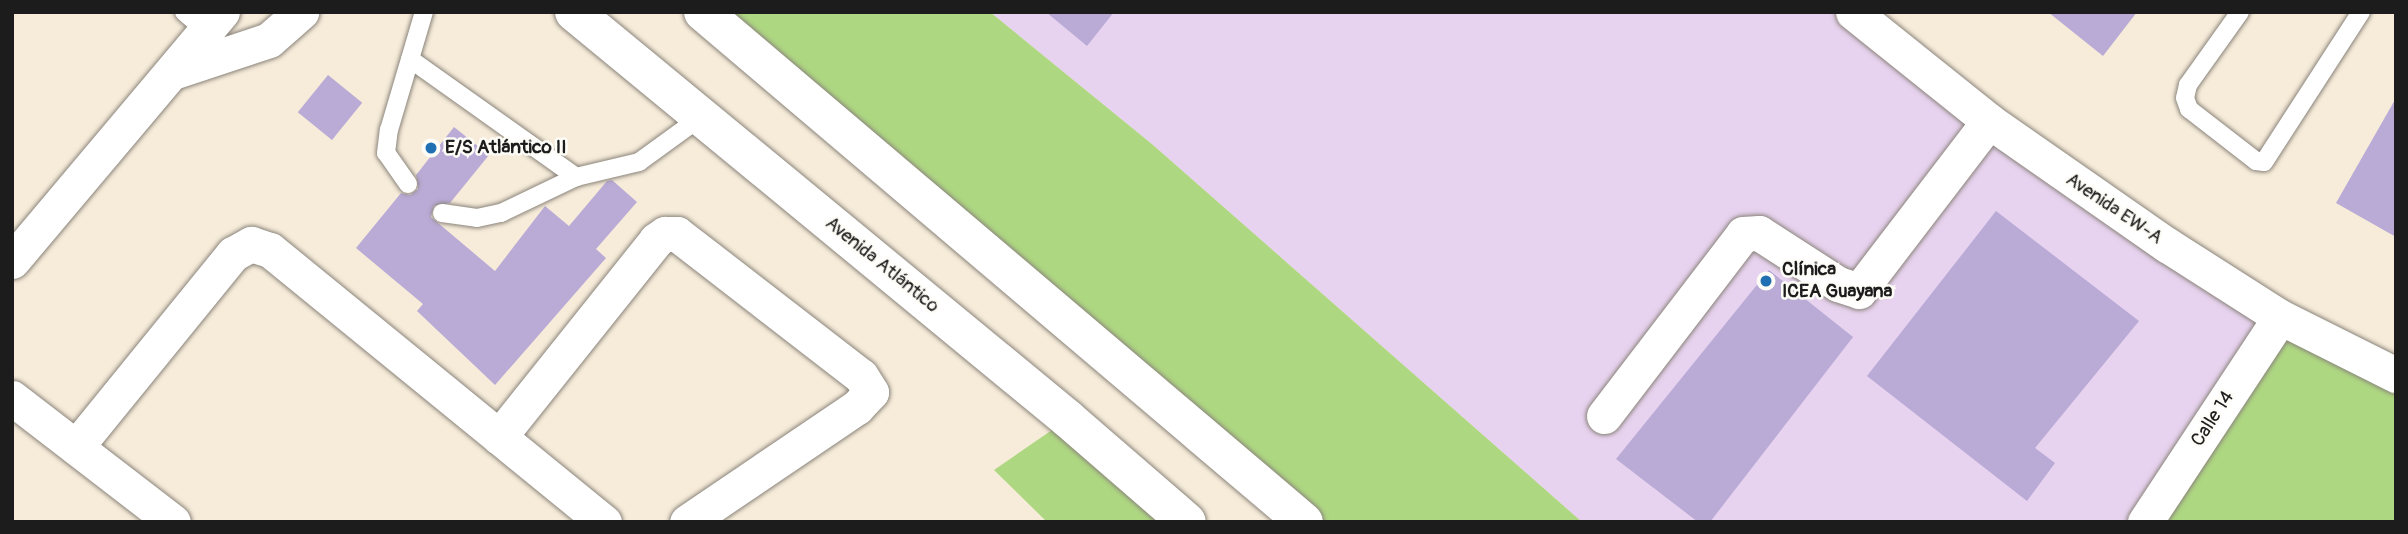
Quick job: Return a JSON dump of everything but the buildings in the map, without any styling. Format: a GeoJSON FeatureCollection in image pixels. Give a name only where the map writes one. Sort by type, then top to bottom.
{"type":"FeatureCollection","features":[{"type":"Feature","properties":{"kind":"main road","name":"Avenida Atlántico"},"geometry":{"type":"LineString","coordinates":[[574,12],[1057,410],[1187,522]]}},
{"type":"Feature","properties":{"kind":"main road"},"geometry":{"type":"LineString","coordinates":[[703,12],[1304,522]]}},
{"type":"Feature","properties":{"kind":"street"},"geometry":{"type":"LineString","coordinates":[[173,72],[270,40],[302,12]]}},
{"type":"Feature","properties":{"kind":"street","name":"Avenida EW-A"},"geometry":{"type":"LineString","coordinates":[[1853,12],[1989,121],[2167,246],[2280,317],[2396,375]]}},
{"type":"Feature","properties":{"kind":"street"},"geometry":{"type":"LineString","coordinates":[[12,261],[173,72],[204,18]]}},
{"type":"Feature","properties":{"kind":"street"},"geometry":{"type":"LineString","coordinates":[[1604,416],[1743,234],[1759,233],[1838,284],[1859,291],[1989,121]]}},
{"type":"Feature","properties":{"kind":"street"},"geometry":{"type":"LineString","coordinates":[[499,437],[656,240],[665,234],[677,234],[861,376],[871,392],[857,407],[687,522]]}},
{"type":"Feature","properties":{"kind":"street"},"geometry":{"type":"LineString","coordinates":[[76,447],[233,254],[251,244],[270,250],[604,522]]}},
{"type":"Feature","properties":{"kind":"street","name":"Calle 14"},"geometry":{"type":"LineString","coordinates":[[2145,522],[2280,317]]}},
{"type":"Feature","properties":{"kind":"street"},"geometry":{"type":"LineString","coordinates":[[12,398],[173,522]]}},
{"type":"Feature","properties":{"kind":"lane"},"geometry":{"type":"LineString","coordinates":[[408,184],[386,153],[388,130],[424,12]]}},
{"type":"Feature","properties":{"kind":"lane"},"geometry":{"type":"LineString","coordinates":[[2240,12],[2188,85],[2185,98],[2189,109],[2256,161],[2264,162],[2361,12]]}},
{"type":"Feature","properties":{"kind":"lane"},"geometry":{"type":"LineString","coordinates":[[410,59],[576,177]]}},
{"type":"Feature","properties":{"kind":"lane"},"geometry":{"type":"LineString","coordinates":[[442,213],[477,218],[500,213],[576,177],[639,162],[701,117]]}},
{"type":"Feature","properties":{"kind":"shaded area","name":"Clínica ICEA Guayana"},"geometry":{"type":"Polygon","coordinates":[[[990,12],[1853,12],[2280,317],[2145,522],[1582,522],[1153,145],[990,12]]]}},
{"type":"Feature","properties":{"kind":"green space"},"geometry":{"type":"Polygon","coordinates":[[[703,12],[990,12],[1153,145],[1582,522],[1304,522],[703,12]]]}},
{"type":"Feature","properties":{"kind":"green space"},"geometry":{"type":"Polygon","coordinates":[[[2280,317],[2396,375],[2396,522],[2145,522],[2280,317]]]}},
{"type":"Feature","properties":{"kind":"green space"},"geometry":{"type":"Polygon","coordinates":[[[1068,419],[1187,522],[1047,522],[994,470],[1068,419]]]}},
{"type":"Feature","properties":{"kind":"place","name":"E/S Atlántico II"},"geometry":{"type":"Point","coordinates":[431,148]}},
{"type":"Feature","properties":{"kind":"place","name":"Clínica ICEA Guayana"},"geometry":{"type":"Point","coordinates":[1766,281]}}]}
